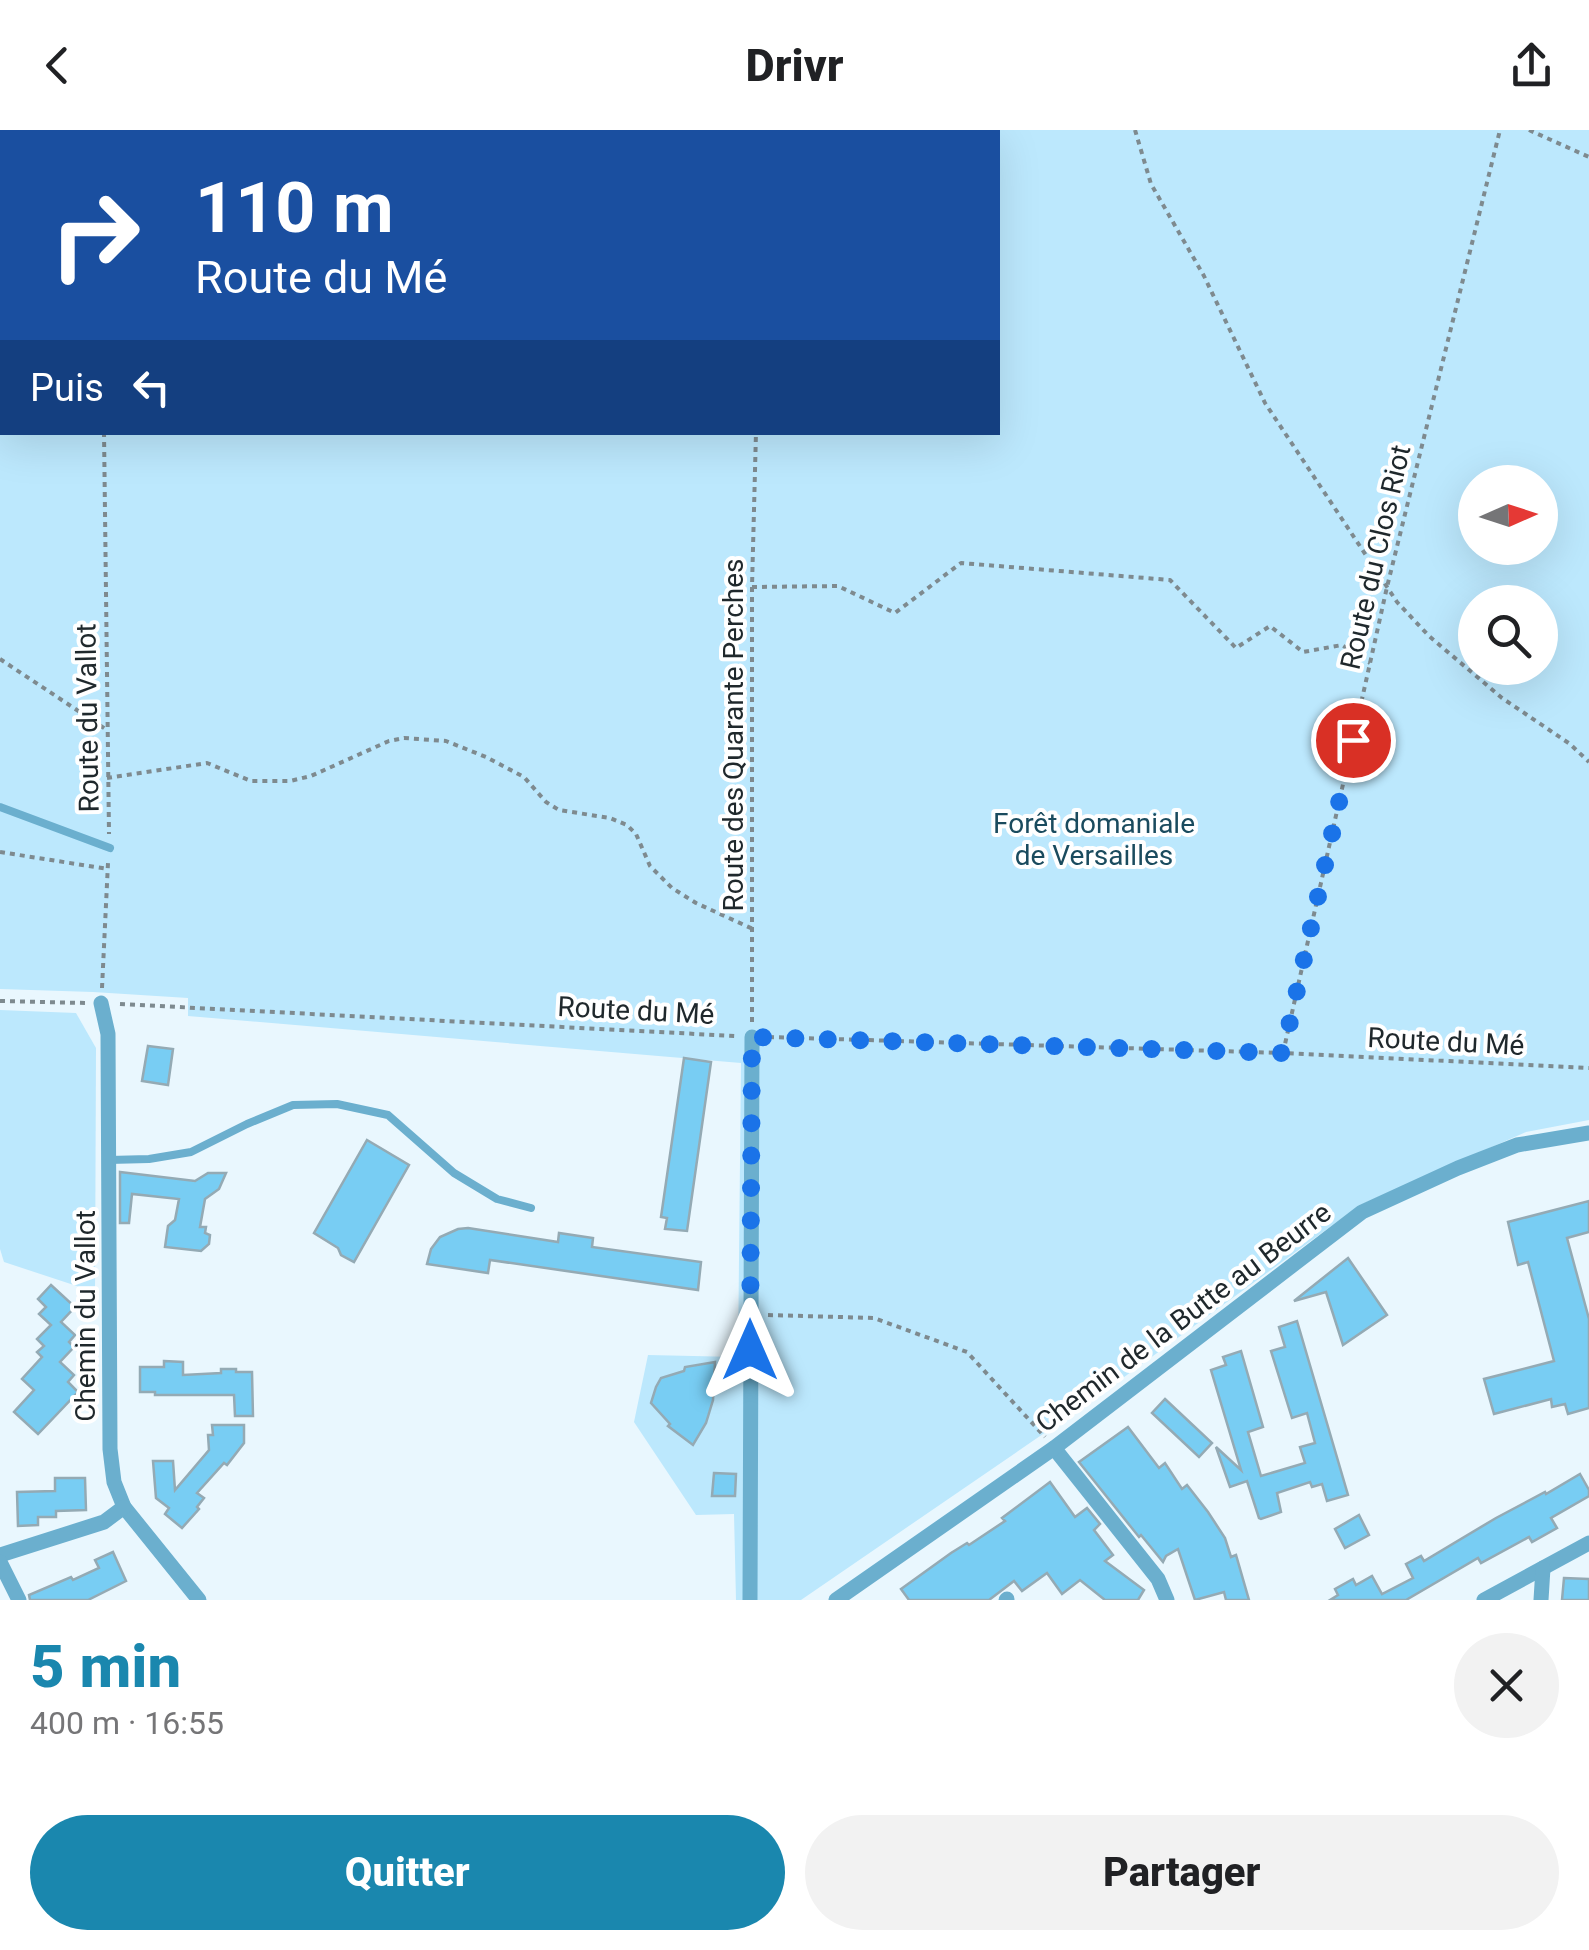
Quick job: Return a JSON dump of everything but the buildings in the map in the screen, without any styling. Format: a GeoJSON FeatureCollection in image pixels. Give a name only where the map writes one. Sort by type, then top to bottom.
{"type":"FeatureCollection","features":[{"type":"Feature","properties":{"kind":"street","name":"Chemin du Vallot"},"geometry":{"type":"LineString","coordinates":[[102,1003],[108,1034],[110,1448],[114,1482],[124,1508],[199,1600]]}},
{"type":"Feature","properties":{"kind":"street"},"geometry":{"type":"LineString","coordinates":[[750,1600],[752,1037]]}},
{"type":"Feature","properties":{"kind":"street","name":"Chemin de la Butte au Beurre"},"geometry":{"type":"LineString","coordinates":[[836,1600],[1054,1448],[1362,1212],[1517,1145],[1589,1133]]}},
{"type":"Feature","properties":{"kind":"street"},"geometry":{"type":"LineString","coordinates":[[1054,1448],[1158,1579],[1167,1600]]}},
{"type":"Feature","properties":{"kind":"street"},"geometry":{"type":"LineString","coordinates":[[19,1600],[0,1558],[104,1522],[124,1508]]}},
{"type":"Feature","properties":{"kind":"street"},"geometry":{"type":"LineString","coordinates":[[1484,1600],[1589,1543]]}},
{"type":"Feature","properties":{"kind":"street"},"geometry":{"type":"LineString","coordinates":[[1540,1600],[1543,1568]]}},
{"type":"Feature","properties":{"kind":"lane"},"geometry":{"type":"LineString","coordinates":[[0,806],[110,848]]}},
{"type":"Feature","properties":{"kind":"lane"},"geometry":{"type":"LineString","coordinates":[[109,1160],[192,1152],[294,1105],[337,1104],[388,1115],[454,1173],[497,1199],[531,1208]]}},
{"type":"Feature","properties":{"kind":"path"},"geometry":{"type":"LineString","coordinates":[[1135,130],[1151,184],[1204,276],[1266,403],[1397,602],[1429,636],[1502,698],[1570,744],[1589,762]]}},
{"type":"Feature","properties":{"kind":"path","name":"Route du Clos Riot"},"geometry":{"type":"LineString","coordinates":[[1283,1053],[1387,587],[1500,130]]}},
{"type":"Feature","properties":{"kind":"path"},"geometry":{"type":"LineString","coordinates":[[1528,130],[1589,156]]}},
{"type":"Feature","properties":{"kind":"path","name":"Route du Vallot"},"geometry":{"type":"LineString","coordinates":[[102,1003],[110,848],[104,435]]}},
{"type":"Feature","properties":{"kind":"path","name":"Route des Quarante Perches"},"geometry":{"type":"LineString","coordinates":[[752,1037],[756,435]]}},
{"type":"Feature","properties":{"kind":"path"},"geometry":{"type":"LineString","coordinates":[[752,587],[838,586],[895,613],[962,563],[1170,580],[1236,648],[1270,626],[1303,652],[1342,645],[1370,662]]}},
{"type":"Feature","properties":{"kind":"path"},"geometry":{"type":"LineString","coordinates":[[0,659],[107,730]]}},
{"type":"Feature","properties":{"kind":"path"},"geometry":{"type":"LineString","coordinates":[[107,778],[207,763],[251,781],[290,781],[311,776],[389,741],[446,741],[524,777],[546,802],[559,810],[610,818],[627,825],[636,834],[650,866],[672,888],[753,928]]}},
{"type":"Feature","properties":{"kind":"path"},"geometry":{"type":"LineString","coordinates":[[0,852],[108,870]]}},
{"type":"Feature","properties":{"kind":"path"},"geometry":{"type":"LineString","coordinates":[[0,1001],[73,1004]]}},
{"type":"Feature","properties":{"kind":"path","name":"Route du Mé"},"geometry":{"type":"LineString","coordinates":[[102,1003],[752,1037],[1283,1053],[1589,1068]]}},
{"type":"Feature","properties":{"kind":"path"},"geometry":{"type":"LineString","coordinates":[[750,1314],[874,1318],[968,1352],[1054,1448]]}},
{"type":"Feature","properties":{"kind":"green space","name":"Forêt domaniale de Versailles"},"geometry":{"type":"Polygon","coordinates":[[[1000,130],[1589,130],[1589,1120],[1526,1132],[1360,1205],[1094,1399],[801,1600],[736,1600],[734,1514],[696,1515],[634,1422],[648,1355],[738,1357],[741,1063],[188,1016],[188,998],[0,989],[0,435],[1000,435],[1000,130]]]}},
{"type":"Feature","properties":{"kind":"green space"},"geometry":{"type":"Polygon","coordinates":[[[0,1010],[76,1013],[96,1048],[95,1292],[4,1262],[0,1249],[0,1010]]]}},
{"type":"Feature","properties":{"kind":"route"},"geometry":{"type":"LineString","coordinates":[[750,1350],[752,1037],[1283,1053],[1353,740]]}}]}
